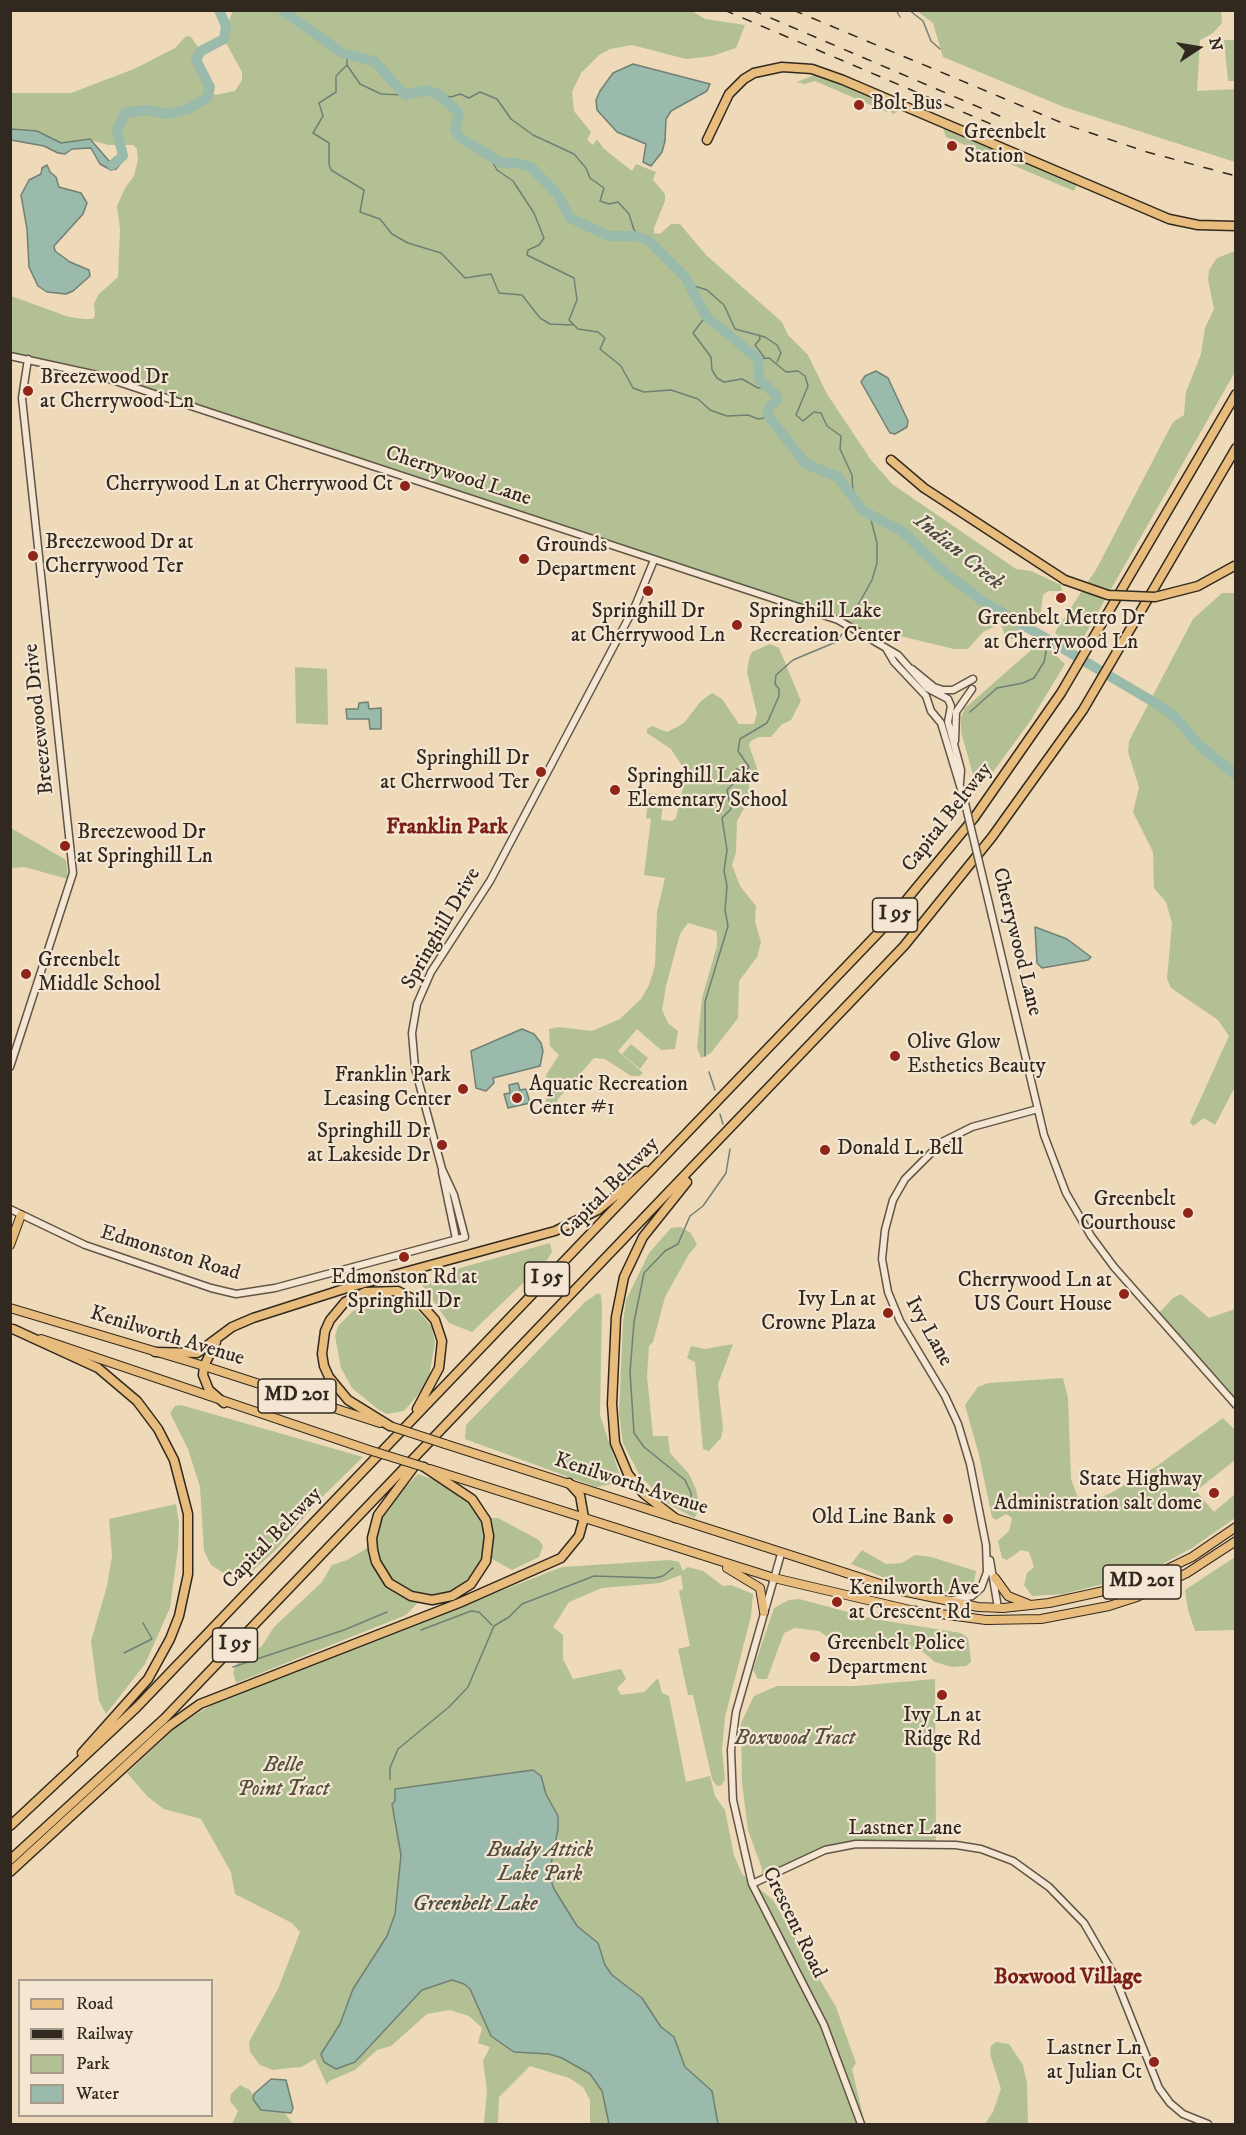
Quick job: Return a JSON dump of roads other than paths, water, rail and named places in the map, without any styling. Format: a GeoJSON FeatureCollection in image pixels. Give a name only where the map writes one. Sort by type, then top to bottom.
{"type":"FeatureCollection","features":[{"type":"Feature","properties":{"kind":"highway"},"geometry":{"type":"LineString","coordinates":[[707,140],[723,105],[735,86],[754,73],[768,69],[797,67],[812,69],[958,128],[1169,219],[1198,225],[1236,226]]}},
{"type":"Feature","properties":{"kind":"highway","name":"Capital Beltway"},"geometry":{"type":"LineString","coordinates":[[10,1826],[137,1707],[838,978],[909,898],[997,786],[1076,670],[1236,394]]}},
{"type":"Feature","properties":{"kind":"highway","name":"I 95"},"geometry":{"type":"LineString","coordinates":[[10,1860],[165,1718],[858,996],[930,915],[1018,802],[1099,683],[1236,448]]}},
{"type":"Feature","properties":{"kind":"highway"},"geometry":{"type":"LineString","coordinates":[[891,460],[924,488],[1065,580],[1108,595],[1155,597],[1198,586],[1236,565]]}},
{"type":"Feature","properties":{"kind":"highway"},"geometry":{"type":"LineString","coordinates":[[675,1518],[636,1485],[623,1465],[615,1443],[612,1404],[617,1304],[630,1264],[643,1237],[725,1135]]}},
{"type":"Feature","properties":{"kind":"highway"},"geometry":{"type":"LineString","coordinates":[[155,1352],[197,1353],[241,1322],[314,1298],[538,1237],[573,1224],[609,1202],[685,1137]]}},
{"type":"Feature","properties":{"kind":"highway"},"geometry":{"type":"LineString","coordinates":[[390,1426],[348,1400],[329,1377],[324,1366],[323,1343],[330,1320],[345,1302],[365,1292],[387,1290],[409,1296],[428,1310],[439,1330],[442,1353],[439,1368],[410,1421]]}},
{"type":"Feature","properties":{"kind":"highway"},"geometry":{"type":"LineString","coordinates":[[12,1329],[98,1368],[137,1401],[158,1429],[174,1460],[184,1495],[190,1533],[188,1574],[179,1616],[153,1672],[136,1694],[18,1819]]}},
{"type":"Feature","properties":{"kind":"highway"},"geometry":{"type":"LineString","coordinates":[[219,1336],[204,1366],[205,1382],[209,1390],[224,1403]]}},
{"type":"Feature","properties":{"kind":"highway"},"geometry":{"type":"LineString","coordinates":[[424,1467],[472,1499],[486,1520],[489,1536],[486,1561],[471,1584],[452,1596],[432,1600],[411,1596],[389,1583],[376,1562],[372,1538],[378,1515],[390,1496],[450,1421]]}},
{"type":"Feature","properties":{"kind":"highway"},"geometry":{"type":"LineString","coordinates":[[10,1872],[168,1726],[200,1704],[459,1603],[553,1562],[572,1547],[584,1518],[583,1502],[569,1483]]}},
{"type":"Feature","properties":{"kind":"main road"},"geometry":{"type":"LineString","coordinates":[[10,1245],[21,1215]]}},
{"type":"Feature","properties":{"kind":"main road","name":"Kenilworth Avenue"},"geometry":{"type":"LineString","coordinates":[[10,1308],[204,1366],[569,1483],[781,1554],[902,1591],[965,1606],[998,1608],[1035,1605],[1105,1592],[1149,1579],[1192,1557],[1236,1527]]}},
{"type":"Feature","properties":{"kind":"main road","name":"Kenilworth Avenue"},"geometry":{"type":"LineString","coordinates":[[12,1329],[224,1403],[712,1561],[910,1610],[972,1618],[1028,1620],[1109,1606],[1137,1597],[1186,1573],[1236,1541]]}},
{"type":"Feature","properties":{"kind":"main road"},"geometry":{"type":"LineString","coordinates":[[712,1561],[758,1586],[762,1594],[764,1612]]}},
{"type":"Feature","properties":{"kind":"main road"},"geometry":{"type":"LineString","coordinates":[[995,1578],[1008,1596],[1035,1605]]}},
{"type":"Feature","properties":{"kind":"main road"},"geometry":{"type":"LineString","coordinates":[[972,1618],[990,1614],[998,1608]]}},
{"type":"Feature","properties":{"kind":"street","name":"Cherrywood Lane"},"geometry":{"type":"LineString","coordinates":[[10,356],[97,375],[829,616],[862,632],[898,655],[927,688],[939,695]]}},
{"type":"Feature","properties":{"kind":"street","name":"Breezewood Drive"},"geometry":{"type":"LineString","coordinates":[[10,1067],[74,873],[22,408],[22,390],[28,359]]}},
{"type":"Feature","properties":{"kind":"street","name":"Springhill Drive"},"geometry":{"type":"LineString","coordinates":[[456,1239],[445,1198],[442,1169],[413,1062],[412,1028],[419,998],[431,972],[495,873],[636,604],[654,560]]}},
{"type":"Feature","properties":{"kind":"street","name":"Cherrywood Lane"},"geometry":{"type":"LineString","coordinates":[[887,650],[894,662],[930,702]]}},
{"type":"Feature","properties":{"kind":"street"},"geometry":{"type":"LineString","coordinates":[[909,667],[919,672],[934,687],[943,690],[953,690],[973,679]]}},
{"type":"Feature","properties":{"kind":"street"},"geometry":{"type":"LineString","coordinates":[[957,753],[956,712],[972,689]]}},
{"type":"Feature","properties":{"kind":"street"},"geometry":{"type":"LineString","coordinates":[[939,695],[950,701],[948,713],[937,716],[931,711],[930,702],[939,695]]}},
{"type":"Feature","properties":{"kind":"street","name":"Cherrywood Lane"},"geometry":{"type":"LineString","coordinates":[[948,713],[949,730],[961,770],[960,783]]}},
{"type":"Feature","properties":{"kind":"street","name":"Cherrywood Lane"},"geometry":{"type":"LineString","coordinates":[[937,716],[945,732],[960,783],[1038,1109],[1055,1168],[1091,1236],[1114,1267],[1236,1405]]}},
{"type":"Feature","properties":{"kind":"street","name":"Ivy Lane"},"geometry":{"type":"LineString","coordinates":[[998,1608],[995,1578],[970,1464],[958,1424],[945,1396],[900,1321],[888,1292],[882,1259],[885,1230],[893,1200],[905,1179],[931,1151],[963,1130],[1038,1109]]}},
{"type":"Feature","properties":{"kind":"street","name":"Springhill Drive"},"geometry":{"type":"LineString","coordinates":[[442,1169],[454,1195],[465,1237]]}},
{"type":"Feature","properties":{"kind":"street","name":"Edmonston Road"},"geometry":{"type":"LineString","coordinates":[[10,1209],[85,1245],[211,1288],[236,1294],[275,1288],[465,1237]]}},
{"type":"Feature","properties":{"kind":"street","name":"Ivy Lane"},"geometry":{"type":"LineString","coordinates":[[940,1600],[968,1598],[981,1588],[987,1572],[986,1545]]}},
{"type":"Feature","properties":{"kind":"street","name":"Crescent Road"},"geometry":{"type":"LineString","coordinates":[[781,1554],[742,1684],[731,1750],[732,1800],[752,1884],[824,2025],[861,2124]]}},
{"type":"Feature","properties":{"kind":"street","name":"Lastner Lane"},"geometry":{"type":"LineString","coordinates":[[752,1884],[825,1850],[843,1845],[956,1845],[981,1849],[1013,1861],[1049,1887],[1084,1923],[1114,1975],[1159,2088],[1170,2103],[1183,2114],[1208,2124]]}},
{"type":"Feature","properties":{"kind":"water"},"geometry":{"type":"Polygon","coordinates":[[[633,64],[710,84],[707,91],[671,111],[666,119],[662,152],[651,166],[643,162],[646,144],[617,132],[597,110],[596,100],[613,73],[633,64]]]}},
{"type":"Feature","properties":{"kind":"water"},"geometry":{"type":"Polygon","coordinates":[[[11,129],[37,131],[61,143],[90,139],[110,162],[119,154],[125,158],[116,169],[111,170],[100,164],[91,148],[72,149],[65,154],[58,153],[44,146],[11,140],[11,129]]]}},
{"type":"Feature","properties":{"kind":"water"},"geometry":{"type":"Polygon","coordinates":[[[47,165],[56,177],[59,187],[81,193],[87,203],[83,214],[54,246],[55,251],[70,262],[89,270],[90,276],[66,294],[47,292],[38,286],[29,267],[27,229],[21,195],[29,180],[41,174],[42,168],[47,165]]]}},
{"type":"Feature","properties":{"kind":"water"},"geometry":{"type":"Polygon","coordinates":[[[876,371],[888,378],[908,421],[907,427],[895,434],[890,433],[861,382],[865,376],[876,371]]]}},
{"type":"Feature","properties":{"kind":"water"},"geometry":{"type":"Polygon","coordinates":[[[368,702],[369,709],[381,708],[381,729],[370,729],[369,719],[347,719],[346,709],[358,709],[359,703],[368,702]]]}},
{"type":"Feature","properties":{"kind":"water"},"geometry":{"type":"Polygon","coordinates":[[[1035,927],[1067,939],[1091,957],[1088,960],[1042,968],[1037,963],[1035,927]]]}},
{"type":"Feature","properties":{"kind":"water"},"geometry":{"type":"Polygon","coordinates":[[[522,1029],[534,1034],[541,1043],[543,1051],[540,1066],[493,1078],[494,1083],[486,1091],[476,1088],[471,1051],[522,1029]]]}},
{"type":"Feature","properties":{"kind":"water","name":"Aquatic Recreation Center #1"},"geometry":{"type":"Polygon","coordinates":[[[518,1083],[520,1090],[526,1089],[530,1103],[508,1108],[504,1094],[510,1093],[509,1085],[518,1083]]]}},
{"type":"Feature","properties":{"kind":"water","name":"Greenbelt Lake"},"geometry":{"type":"Polygon","coordinates":[[[533,1770],[541,1776],[546,1794],[558,1816],[558,1829],[549,1874],[554,1889],[577,1926],[598,1943],[605,1965],[612,1975],[642,1998],[661,2027],[674,2037],[685,2067],[712,2091],[718,2124],[609,2124],[602,2091],[590,2074],[562,2058],[549,2054],[514,2052],[491,2036],[470,1989],[452,1980],[422,1990],[355,2062],[336,2069],[324,2062],[321,2054],[340,2024],[353,1989],[387,1936],[395,1914],[401,1855],[392,1804],[395,1801],[395,1789],[533,1770]]]}},
{"type":"Feature","properties":{"kind":"water"},"geometry":{"type":"Polygon","coordinates":[[[271,2079],[286,2080],[293,2108],[291,2113],[261,2110],[253,2099],[254,2094],[271,2079]]]}},
{"type":"Feature","properties":{"kind":"waterway","name":"Indian Creek"},"geometry":{"type":"LineString","coordinates":[[112,165],[123,156],[117,131],[125,113],[146,110],[168,114],[188,109],[207,98],[210,87],[196,60],[201,51],[224,39],[226,26],[219,10]]}},
{"type":"Feature","properties":{"kind":"waterway","name":"Indian Creek"},"geometry":{"type":"LineString","coordinates":[[282,10],[342,53],[374,61],[405,95],[427,90],[438,94],[459,113],[455,130],[462,139],[502,163],[516,163],[531,167],[558,195],[570,218],[609,236],[635,236],[648,240],[685,277],[706,316],[758,359],[759,379],[777,396],[777,400],[768,411],[769,417],[806,464],[838,477],[863,511],[902,531],[942,570],[981,600],[1162,707],[1176,718],[1200,746],[1236,775]]}},
{"type":"Feature","properties":{"kind":"waterway"},"geometry":{"type":"LineString","coordinates":[[896,10],[900,17]]}},
{"type":"Feature","properties":{"kind":"waterway"},"geometry":{"type":"LineString","coordinates":[[909,10],[923,21],[931,41],[940,49]]}},
{"type":"Feature","properties":{"kind":"waterway"},"geometry":{"type":"LineString","coordinates":[[347,54],[347,65],[360,84],[381,94],[405,95]]}},
{"type":"Feature","properties":{"kind":"waterway"},"geometry":{"type":"LineString","coordinates":[[347,65],[336,76],[336,92],[319,103],[323,116],[313,133],[329,143],[331,170],[364,190],[360,212],[380,219],[392,234],[408,243],[441,253],[465,278],[491,274],[499,293],[522,295],[540,318],[550,324],[572,325]]}},
{"type":"Feature","properties":{"kind":"waterway"},"geometry":{"type":"LineString","coordinates":[[438,94],[451,97],[460,94],[469,98],[480,92],[497,99],[511,119],[533,135],[574,154],[586,168],[590,178],[604,188],[600,201],[609,204],[618,202],[629,214],[634,230],[642,237]]}},
{"type":"Feature","properties":{"kind":"waterway"},"geometry":{"type":"LineString","coordinates":[[489,156],[497,170],[513,181],[534,213],[544,238],[539,245],[528,250],[527,255],[574,278],[577,300],[569,320],[578,329],[598,332],[605,338],[600,349],[621,366],[633,388],[644,392],[671,390],[698,399],[710,410],[727,416],[748,415],[758,419],[769,417]]}},
{"type":"Feature","properties":{"kind":"waterway"},"geometry":{"type":"LineString","coordinates":[[691,285],[707,290],[724,305],[735,329],[765,337],[777,345],[781,353],[777,362]]}},
{"type":"Feature","properties":{"kind":"waterway"},"geometry":{"type":"LineString","coordinates":[[706,316],[693,333],[711,357],[712,370],[717,378],[724,382],[742,379],[758,388],[768,386]]}},
{"type":"Feature","properties":{"kind":"waterway"},"geometry":{"type":"LineString","coordinates":[[759,335],[760,339],[755,345],[764,357]]}},
{"type":"Feature","properties":{"kind":"waterway"},"geometry":{"type":"LineString","coordinates":[[758,359],[769,358],[786,372],[798,371],[805,376],[808,386],[796,415],[803,421],[814,412],[821,413],[827,426],[841,436],[840,449],[852,475],[853,494]]}},
{"type":"Feature","properties":{"kind":"waterway"},"geometry":{"type":"LineString","coordinates":[[852,616],[872,580],[877,563],[877,543],[870,516]]}},
{"type":"Feature","properties":{"kind":"waterway"},"geometry":{"type":"LineString","coordinates":[[705,1056],[705,1002],[728,926],[725,910],[727,886],[724,871],[727,850],[722,818],[731,809],[727,790],[734,783],[735,772],[737,769],[745,772],[749,767],[738,751],[740,739],[767,723],[779,696],[779,689],[775,684],[776,675],[793,660],[836,642],[842,634]]}},
{"type":"Feature","properties":{"kind":"waterway"},"geometry":{"type":"LineString","coordinates":[[970,712],[997,688],[1023,683],[1034,678],[1044,662],[1048,641]]}},
{"type":"Feature","properties":{"kind":"waterway"},"geometry":{"type":"LineString","coordinates":[[709,1072],[715,1090]]}},
{"type":"Feature","properties":{"kind":"waterway"},"geometry":{"type":"LineString","coordinates":[[720,1114],[723,1124]]}},
{"type":"Feature","properties":{"kind":"waterway"},"geometry":{"type":"LineString","coordinates":[[691,1512],[691,1493],[685,1480],[644,1447],[634,1433],[630,1372],[634,1322],[644,1273],[665,1251],[678,1244],[690,1216],[703,1206],[726,1173],[730,1149]]}},
{"type":"Feature","properties":{"kind":"waterway"},"geometry":{"type":"LineString","coordinates":[[390,1779],[390,1768],[398,1749],[449,1707],[468,1687],[494,1626],[509,1617],[522,1604],[594,1576],[655,1578],[663,1576],[673,1568]]}},
{"type":"Feature","properties":{"kind":"waterway"},"geometry":{"type":"LineString","coordinates":[[421,1630],[471,1611],[479,1612],[492,1625]]}},
{"type":"Feature","properties":{"kind":"waterway"},"geometry":{"type":"LineString","coordinates":[[233,1667],[344,1630],[387,1612]]}},
{"type":"Feature","properties":{"kind":"waterway"},"geometry":{"type":"LineString","coordinates":[[124,1653],[152,1639],[143,1623]]}},
{"type":"Feature","properties":{"kind":"railway"},"geometry":{"type":"LineString","coordinates":[[724,10],[1005,130]]}},
{"type":"Feature","properties":{"kind":"railway"},"geometry":{"type":"LineString","coordinates":[[752,10],[1009,120]]}},
{"type":"Feature","properties":{"kind":"railway"},"geometry":{"type":"LineString","coordinates":[[793,10],[1067,125],[1147,152],[1236,176]]}},
{"type":"Feature","properties":{"kind":"place","name":"Bolt Bus"},"geometry":{"type":"Point","coordinates":[859,105]}},
{"type":"Feature","properties":{"kind":"place","name":"Greenbelt Station"},"geometry":{"type":"Point","coordinates":[952,146]}},
{"type":"Feature","properties":{"kind":"place","name":"Breezewood Dr at Cherrywood Ln"},"geometry":{"type":"Point","coordinates":[28,391]}},
{"type":"Feature","properties":{"kind":"place","name":"Cherrywood Ln at Cherrywood Ct"},"geometry":{"type":"Point","coordinates":[405,486]}},
{"type":"Feature","properties":{"kind":"place","name":"Breezewood Dr at Cherrywood Ter"},"geometry":{"type":"Point","coordinates":[33,556]}},
{"type":"Feature","properties":{"kind":"place","name":"Grounds Department"},"geometry":{"type":"Point","coordinates":[524,559]}},
{"type":"Feature","properties":{"kind":"place","name":"Springhill Dr at Cherrywood Ln"},"geometry":{"type":"Point","coordinates":[648,591]}},
{"type":"Feature","properties":{"kind":"place","name":"Greenbelt Metro Dr at Cherrywood Ln"},"geometry":{"type":"Point","coordinates":[1061,598]}},
{"type":"Feature","properties":{"kind":"place","name":"Springhill Lake Recreation Center"},"geometry":{"type":"Point","coordinates":[737,625]}},
{"type":"Feature","properties":{"kind":"place","name":"Springhill Dr at Cherrwood Ter"},"geometry":{"type":"Point","coordinates":[541,772]}},
{"type":"Feature","properties":{"kind":"place","name":"Springhill Lake Elementary School"},"geometry":{"type":"Point","coordinates":[615,790]}},
{"type":"Feature","properties":{"kind":"place","name":"Breezewood Dr at Springhill Ln"},"geometry":{"type":"Point","coordinates":[65,846]}},
{"type":"Feature","properties":{"kind":"place","name":"Greenbelt Middle School"},"geometry":{"type":"Point","coordinates":[26,974]}},
{"type":"Feature","properties":{"kind":"place","name":"Olive Glow Esthetics Beauty"},"geometry":{"type":"Point","coordinates":[895,1056]}},
{"type":"Feature","properties":{"kind":"place","name":"Franklin Park Leasing Center"},"geometry":{"type":"Point","coordinates":[463,1089]}},
{"type":"Feature","properties":{"kind":"place","name":"Aquatic Recreation Center #1"},"geometry":{"type":"Point","coordinates":[517,1098]}},
{"type":"Feature","properties":{"kind":"place","name":"Springhill Dr at Lakeside Dr"},"geometry":{"type":"Point","coordinates":[442,1145]}},
{"type":"Feature","properties":{"kind":"place","name":"Donald L. Bell"},"geometry":{"type":"Point","coordinates":[825,1150]}},
{"type":"Feature","properties":{"kind":"place","name":"Greenbelt Courthouse"},"geometry":{"type":"Point","coordinates":[1188,1213]}},
{"type":"Feature","properties":{"kind":"place","name":"Edmonston Rd at Springhill Dr"},"geometry":{"type":"Point","coordinates":[404,1257]}},
{"type":"Feature","properties":{"kind":"place","name":"Cherrywood Ln at US Court House"},"geometry":{"type":"Point","coordinates":[1124,1294]}},
{"type":"Feature","properties":{"kind":"place","name":"Ivy Ln at Crowne Plaza"},"geometry":{"type":"Point","coordinates":[888,1313]}},
{"type":"Feature","properties":{"kind":"place","name":"State Highway Administration salt dome"},"geometry":{"type":"Point","coordinates":[1214,1493]}},
{"type":"Feature","properties":{"kind":"place","name":"Old Line Bank"},"geometry":{"type":"Point","coordinates":[948,1519]}},
{"type":"Feature","properties":{"kind":"place","name":"Kenilworth Ave at Crescent Rd"},"geometry":{"type":"Point","coordinates":[837,1602]}},
{"type":"Feature","properties":{"kind":"place","name":"Greenbelt Police Department"},"geometry":{"type":"Point","coordinates":[815,1657]}},
{"type":"Feature","properties":{"kind":"place","name":"Ivy Ln at Ridge Rd"},"geometry":{"type":"Point","coordinates":[942,1695]}},
{"type":"Feature","properties":{"kind":"place","name":"Lastner Ln at Julian Ct"},"geometry":{"type":"Point","coordinates":[1154,2062]}},
{"type":"Feature","properties":{"kind":"district","name":"Franklin Park"},"geometry":{"type":"Point","coordinates":[447,828]}},
{"type":"Feature","properties":{"kind":"district","name":"Boxwood Village"},"geometry":{"type":"Point","coordinates":[1068,1978]}},
{"type":"Feature","properties":{"kind":"park label","name":"Boxwood Tract"},"geometry":{"type":"Point","coordinates":[795,1740]}},
{"type":"Feature","properties":{"kind":"park label","name":"Belle Point Tract"},"geometry":{"type":"Point","coordinates":[283,1779]}},
{"type":"Feature","properties":{"kind":"park label","name":"Buddy Attick Lake Park"},"geometry":{"type":"Point","coordinates":[540,1864]}}]}
